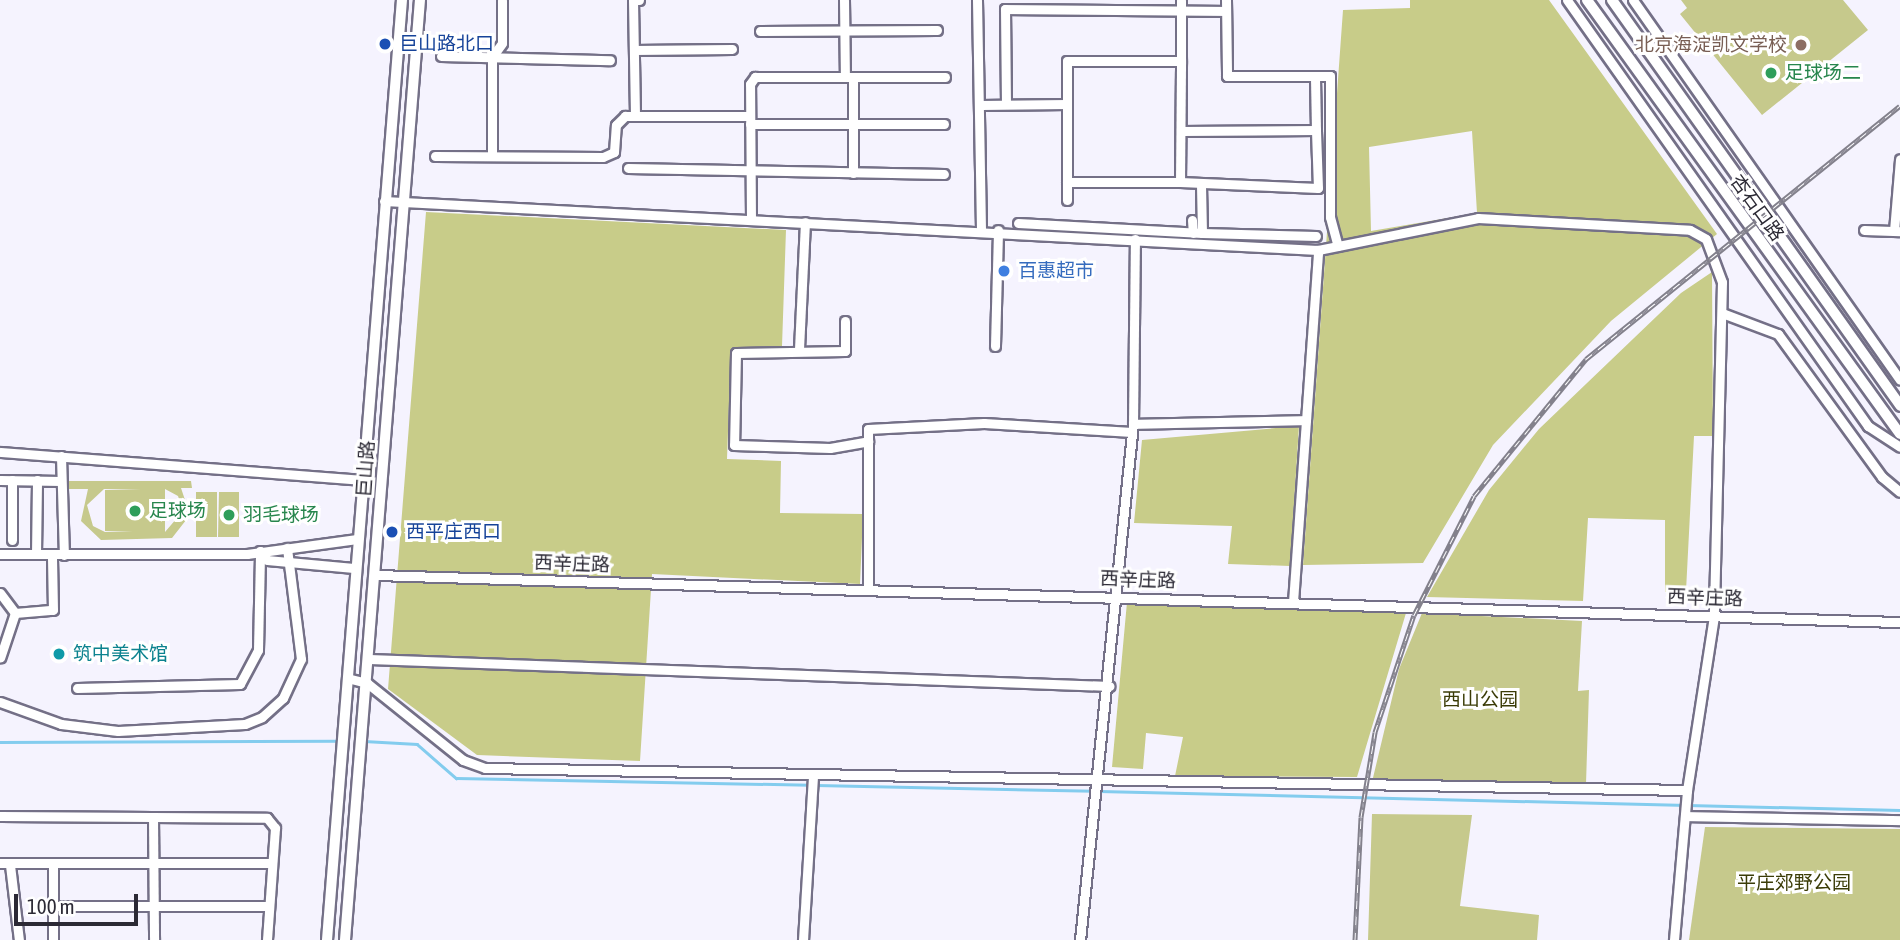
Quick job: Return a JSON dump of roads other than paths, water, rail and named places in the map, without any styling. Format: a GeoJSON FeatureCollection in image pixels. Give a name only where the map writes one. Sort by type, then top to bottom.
{"type":"FeatureCollection","features":[{"type":"Feature","properties":{"kind":"main road","name":"巨山路"},"geometry":{"type":"LineString","coordinates":[[327,940],[354,568],[402,0]]}},
{"type":"Feature","properties":{"kind":"main road","name":"巨山路"},"geometry":{"type":"LineString","coordinates":[[345,940],[376,575],[401,200],[420,0]]}},
{"type":"Feature","properties":{"kind":"main road","name":"杏石口路"},"geometry":{"type":"LineString","coordinates":[[1587,0],[1900,434]]}},
{"type":"Feature","properties":{"kind":"main road","name":"杏石口路"},"geometry":{"type":"LineString","coordinates":[[1612,0],[1900,406]]}},
{"type":"Feature","properties":{"kind":"main road"},"geometry":{"type":"LineString","coordinates":[[1885,388],[1900,399]]}},
{"type":"Feature","properties":{"kind":"street"},"geometry":{"type":"LineString","coordinates":[[492,156],[492,57],[502,43],[502,0]]}},
{"type":"Feature","properties":{"kind":"street"},"geometry":{"type":"LineString","coordinates":[[635,116],[633,0],[639,0]]}},
{"type":"Feature","properties":{"kind":"street"},"geometry":{"type":"LineString","coordinates":[[844,0],[853,173]]}},
{"type":"Feature","properties":{"kind":"street"},"geometry":{"type":"LineString","coordinates":[[978,0],[981,229]]}},
{"type":"Feature","properties":{"kind":"street"},"geometry":{"type":"LineString","coordinates":[[1180,182],[1181,0]]}},
{"type":"Feature","properties":{"kind":"street"},"geometry":{"type":"LineString","coordinates":[[1226,0],[1227,76],[1330,76],[1330,217],[1338,246]]}},
{"type":"Feature","properties":{"kind":"street"},"geometry":{"type":"LineString","coordinates":[[1567,0],[1868,426],[1900,447]]}},
{"type":"Feature","properties":{"kind":"street","name":"杏石口路"},"geometry":{"type":"LineString","coordinates":[[1633,0],[1900,380]]}},
{"type":"Feature","properties":{"kind":"street"},"geometry":{"type":"LineString","coordinates":[[1006,104],[1005,9],[1226,11]]}},
{"type":"Feature","properties":{"kind":"street"},"geometry":{"type":"LineString","coordinates":[[760,31],[937,30]]}},
{"type":"Feature","properties":{"kind":"street"},"geometry":{"type":"LineString","coordinates":[[634,50],[732,49]]}},
{"type":"Feature","properties":{"kind":"street"},"geometry":{"type":"LineString","coordinates":[[441,56],[610,60]]}},
{"type":"Feature","properties":{"kind":"street"},"geometry":{"type":"LineString","coordinates":[[1067,200],[1068,56],[1181,61]]}},
{"type":"Feature","properties":{"kind":"street"},"geometry":{"type":"LineString","coordinates":[[1067,182],[1180,182],[1318,188],[1315,76]]}},
{"type":"Feature","properties":{"kind":"street"},"geometry":{"type":"LineString","coordinates":[[751,220],[750,120],[755,77],[945,78]]}},
{"type":"Feature","properties":{"kind":"street"},"geometry":{"type":"LineString","coordinates":[[981,105],[1067,104]]}},
{"type":"Feature","properties":{"kind":"street"},"geometry":{"type":"LineString","coordinates":[[435,156],[607,157],[614,152],[617,121],[635,116],[944,124]]}},
{"type":"Feature","properties":{"kind":"street"},"geometry":{"type":"LineString","coordinates":[[1181,131],[1316,130]]}},
{"type":"Feature","properties":{"kind":"street"},"geometry":{"type":"LineString","coordinates":[[1864,230],[1897,231],[1900,159]]}},
{"type":"Feature","properties":{"kind":"street"},"geometry":{"type":"LineString","coordinates":[[628,168],[944,174]]}},
{"type":"Feature","properties":{"kind":"street"},"geometry":{"type":"LineString","coordinates":[[1197,233],[1202,185]]}},
{"type":"Feature","properties":{"kind":"street"},"geometry":{"type":"LineString","coordinates":[[384,201],[981,229],[1318,250],[1478,218],[1690,230],[1706,239],[1722,282],[1714,616],[1687,790],[1674,940]]}},
{"type":"Feature","properties":{"kind":"street"},"geometry":{"type":"LineString","coordinates":[[1192,220],[1197,233]]}},
{"type":"Feature","properties":{"kind":"street"},"geometry":{"type":"LineString","coordinates":[[799,349],[805,222]]}},
{"type":"Feature","properties":{"kind":"street"},"geometry":{"type":"LineString","coordinates":[[1018,223],[1197,233],[1316,236]]}},
{"type":"Feature","properties":{"kind":"street"},"geometry":{"type":"LineString","coordinates":[[995,346],[998,230]]}},
{"type":"Feature","properties":{"kind":"street"},"geometry":{"type":"LineString","coordinates":[[1080,940],[1095,781],[1110,686],[1115,597],[1132,428],[1135,239]]}},
{"type":"Feature","properties":{"kind":"street"},"geometry":{"type":"LineString","coordinates":[[1293,603],[1318,250]]}},
{"type":"Feature","properties":{"kind":"street"},"geometry":{"type":"LineString","coordinates":[[1722,313],[1778,334],[1882,477],[1900,492]]}},
{"type":"Feature","properties":{"kind":"street"},"geometry":{"type":"LineString","coordinates":[[845,321],[845,351],[799,349],[736,353],[734,445],[830,448],[868,441]]}},
{"type":"Feature","properties":{"kind":"street"},"geometry":{"type":"LineString","coordinates":[[868,590],[868,429],[984,423],[1132,428],[1306,420]]}},
{"type":"Feature","properties":{"kind":"street"},"geometry":{"type":"LineString","coordinates":[[0,452],[362,480]]}},
{"type":"Feature","properties":{"kind":"street"},"geometry":{"type":"LineString","coordinates":[[61,456],[64,555]]}},
{"type":"Feature","properties":{"kind":"street"},"geometry":{"type":"LineString","coordinates":[[0,480],[61,481]]}},
{"type":"Feature","properties":{"kind":"street"},"geometry":{"type":"LineString","coordinates":[[12,480],[12,540]]}},
{"type":"Feature","properties":{"kind":"street"},"geometry":{"type":"LineString","coordinates":[[36,554],[37,480]]}},
{"type":"Feature","properties":{"kind":"street"},"geometry":{"type":"LineString","coordinates":[[0,554],[52,556],[260,551],[357,539]]}},
{"type":"Feature","properties":{"kind":"street"},"geometry":{"type":"LineString","coordinates":[[316,542],[317,562],[324,569],[354,568]]}},
{"type":"Feature","properties":{"kind":"street"},"geometry":{"type":"LineString","coordinates":[[0,702],[61,724],[118,731],[245,724],[262,716],[283,698],[301,659],[287,548]]}},
{"type":"Feature","properties":{"kind":"street"},"geometry":{"type":"LineString","coordinates":[[260,551],[267,560],[317,562]]}},
{"type":"Feature","properties":{"kind":"street"},"geometry":{"type":"LineString","coordinates":[[77,688],[240,684],[258,650],[260,551]]}},
{"type":"Feature","properties":{"kind":"street"},"geometry":{"type":"LineString","coordinates":[[15,614],[53,610],[52,556]]}},
{"type":"Feature","properties":{"kind":"street","name":"西辛庄路"},"geometry":{"type":"LineString","coordinates":[[376,575],[1900,622]]}},
{"type":"Feature","properties":{"kind":"street"},"geometry":{"type":"LineString","coordinates":[[0,593],[15,614]]}},
{"type":"Feature","properties":{"kind":"street"},"geometry":{"type":"LineString","coordinates":[[0,658],[15,614]]}},
{"type":"Feature","properties":{"kind":"street"},"geometry":{"type":"LineString","coordinates":[[369,659],[1110,686]]}},
{"type":"Feature","properties":{"kind":"street"},"geometry":{"type":"LineString","coordinates":[[347,678],[367,683],[463,760],[485,768],[1687,790]]}},
{"type":"Feature","properties":{"kind":"street"},"geometry":{"type":"LineString","coordinates":[[803,940],[813,776]]}},
{"type":"Feature","properties":{"kind":"street"},"geometry":{"type":"LineString","coordinates":[[0,816],[267,818],[275,828],[270,863],[267,940]]}},
{"type":"Feature","properties":{"kind":"street"},"geometry":{"type":"LineString","coordinates":[[1686,816],[1900,820]]}},
{"type":"Feature","properties":{"kind":"street"},"geometry":{"type":"LineString","coordinates":[[153,818],[154,940]]}},
{"type":"Feature","properties":{"kind":"street"},"geometry":{"type":"LineString","coordinates":[[19,940],[5,864],[270,863]]}},
{"type":"Feature","properties":{"kind":"street"},"geometry":{"type":"LineString","coordinates":[[53,864],[53,940]]}},
{"type":"Feature","properties":{"kind":"street"},"geometry":{"type":"LineString","coordinates":[[55,906],[270,906]]}},
{"type":"Feature","properties":{"kind":"waterway"},"geometry":{"type":"LineString","coordinates":[[0,742],[340,741]]}},
{"type":"Feature","properties":{"kind":"waterway"},"geometry":{"type":"LineString","coordinates":[[364,741],[417,744],[456,778],[809,785]]}},
{"type":"Feature","properties":{"kind":"waterway"},"geometry":{"type":"LineString","coordinates":[[816,785],[1093,791]]}},
{"type":"Feature","properties":{"kind":"waterway"},"geometry":{"type":"LineString","coordinates":[[1099,791],[1900,810]]}},
{"type":"Feature","properties":{"kind":"railway"},"geometry":{"type":"LineString","coordinates":[[1355,940],[1361,817],[1375,732],[1414,615],[1474,496],[1586,359],[1900,106]]}},
{"type":"Feature","properties":{"kind":"place","name":"巨山路北口"},"geometry":{"type":"Point","coordinates":[385,44]}},
{"type":"Feature","properties":{"kind":"place","name":"北京海淀凯文学校"},"geometry":{"type":"Point","coordinates":[1801,45]}},
{"type":"Feature","properties":{"kind":"place","name":"足球场二"},"geometry":{"type":"Point","coordinates":[1771,73]}},
{"type":"Feature","properties":{"kind":"place","name":"百惠超市"},"geometry":{"type":"Point","coordinates":[1004,271]}},
{"type":"Feature","properties":{"kind":"place","name":"足球场"},"geometry":{"type":"Point","coordinates":[135,511]}},
{"type":"Feature","properties":{"kind":"place","name":"羽毛球场"},"geometry":{"type":"Point","coordinates":[229,515]}},
{"type":"Feature","properties":{"kind":"place","name":"西平庄西口"},"geometry":{"type":"Point","coordinates":[392,532]}},
{"type":"Feature","properties":{"kind":"place","name":"筑中美术馆"},"geometry":{"type":"Point","coordinates":[59,654]}},
{"type":"Feature","properties":{"kind":"park label","name":"西山公园"},"geometry":{"type":"Point","coordinates":[1480,700]}},
{"type":"Feature","properties":{"kind":"park label","name":"平庄郊野公园"},"geometry":{"type":"Point","coordinates":[1794,883]}}]}
